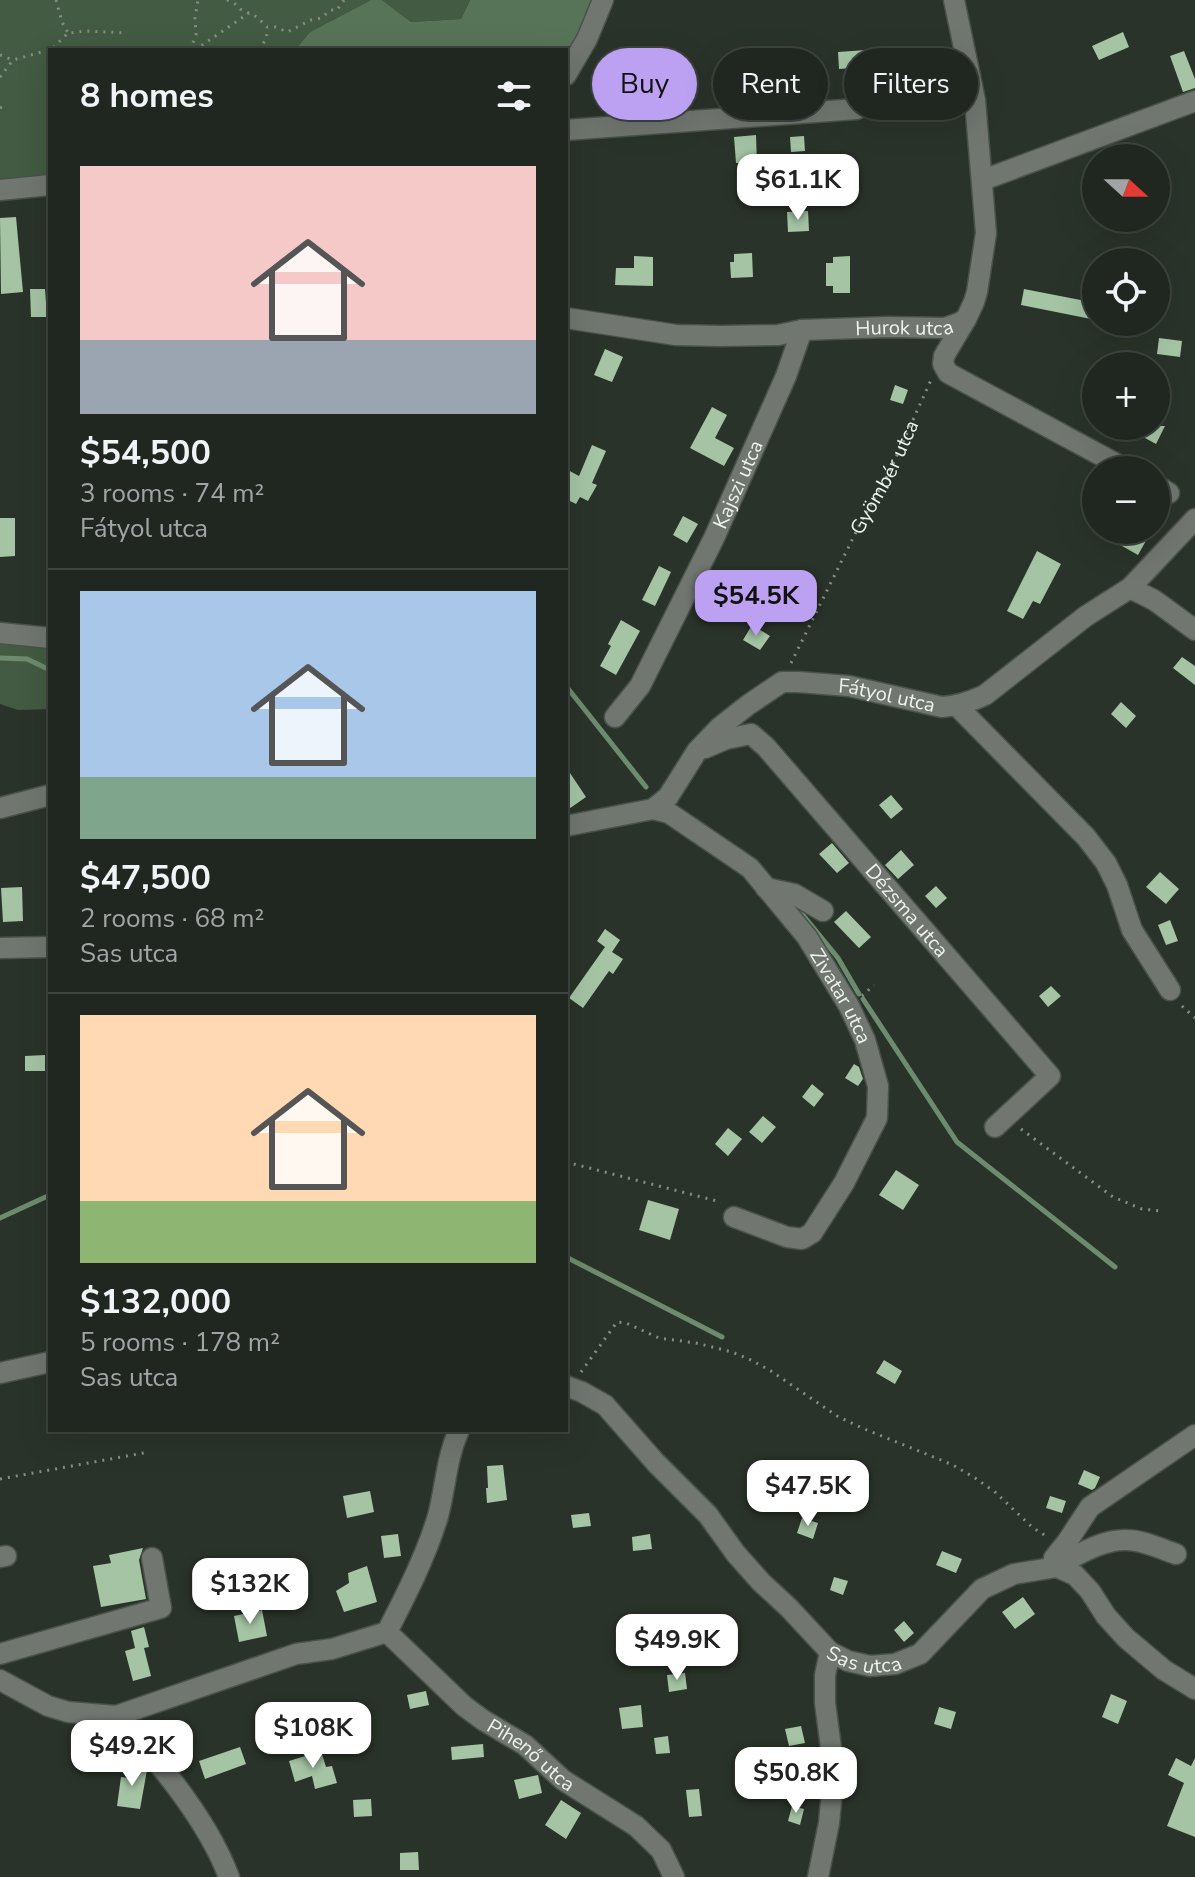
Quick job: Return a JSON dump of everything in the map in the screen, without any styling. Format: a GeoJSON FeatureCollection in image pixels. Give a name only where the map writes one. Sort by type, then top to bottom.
{"type":"FeatureCollection","features":[{"type":"Feature","properties":{"kind":"street"},"geometry":{"type":"LineString","coordinates":[[568,72],[587,39],[603,0]]}},
{"type":"Feature","properties":{"kind":"street","name":"Hurok utca"},"geometry":{"type":"LineString","coordinates":[[954,0],[964,48]]}},
{"type":"Feature","properties":{"kind":"street"},"geometry":{"type":"LineString","coordinates":[[983,180],[1195,101]]}},
{"type":"Feature","properties":{"kind":"street"},"geometry":{"type":"LineString","coordinates":[[568,130],[844,110]]}},
{"type":"Feature","properties":{"kind":"street","name":"Hurok utca"},"geometry":{"type":"LineString","coordinates":[[568,318],[676,335],[778,335],[802,330],[945,328],[959,323],[966,319],[977,292],[986,233],[977,120]]}},
{"type":"Feature","properties":{"kind":"street"},"geometry":{"type":"LineString","coordinates":[[0,190],[48,185]]}},
{"type":"Feature","properties":{"kind":"street"},"geometry":{"type":"LineString","coordinates":[[966,319],[944,356],[943,364],[953,376],[1102,456]]}},
{"type":"Feature","properties":{"kind":"street","name":"Kajszi utca"},"geometry":{"type":"LineString","coordinates":[[615,717],[640,686],[714,538],[786,376],[802,330]]}},
{"type":"Feature","properties":{"kind":"street","name":"Fátyol utca"},"geometry":{"type":"LineString","coordinates":[[782,682],[849,686],[927,705],[957,706],[985,695],[1086,616],[1130,588],[1195,519]]}},
{"type":"Feature","properties":{"kind":"street"},"geometry":{"type":"LineString","coordinates":[[1130,588],[1154,600],[1195,630]]}},
{"type":"Feature","properties":{"kind":"street"},"geometry":{"type":"LineString","coordinates":[[0,633],[48,638]]}},
{"type":"Feature","properties":{"kind":"street"},"geometry":{"type":"LineString","coordinates":[[568,826],[653,809],[668,797],[697,751],[720,727],[782,682]]}},
{"type":"Feature","properties":{"kind":"street"},"geometry":{"type":"LineString","coordinates":[[957,706],[1100,855],[1117,885],[1132,930],[1170,990]]}},
{"type":"Feature","properties":{"kind":"street","name":"Dézsma utca"},"geometry":{"type":"LineString","coordinates":[[697,751],[726,739],[751,734],[766,747],[1050,1076],[1002,1121]]}},
{"type":"Feature","properties":{"kind":"street"},"geometry":{"type":"LineString","coordinates":[[0,808],[48,796]]}},
{"type":"Feature","properties":{"kind":"street","name":"Zivatar utca"},"geometry":{"type":"LineString","coordinates":[[653,809],[669,813],[750,868],[807,937],[849,1006],[865,1040],[878,1086],[877,1118],[853,1167],[812,1233],[802,1239],[787,1237],[730,1211]]}},
{"type":"Feature","properties":{"kind":"street"},"geometry":{"type":"LineString","coordinates":[[766,888],[794,894],[823,911]]}},
{"type":"Feature","properties":{"kind":"street"},"geometry":{"type":"LineString","coordinates":[[0,948],[48,947]]}},
{"type":"Feature","properties":{"kind":"street"},"geometry":{"type":"LineString","coordinates":[[0,1373],[48,1362]]}},
{"type":"Feature","properties":{"kind":"street","name":"Sas utca"},"geometry":{"type":"LineString","coordinates":[[569,1387],[605,1405],[656,1463],[708,1515],[736,1554],[830,1655],[848,1661],[870,1666],[912,1659],[982,1589],[1059,1557],[1060,1564],[1103,1544],[1128,1544],[1176,1554]]}},
{"type":"Feature","properties":{"kind":"street"},"geometry":{"type":"LineString","coordinates":[[0,1680],[48,1706],[68,1712],[116,1716],[296,1654],[332,1649],[387,1632],[429,1542],[439,1512],[455,1434]]}},
{"type":"Feature","properties":{"kind":"street"},"geometry":{"type":"LineString","coordinates":[[1195,1435],[1090,1507],[1059,1557],[1133,1645],[1164,1670],[1195,1689]]}},
{"type":"Feature","properties":{"kind":"street"},"geometry":{"type":"LineString","coordinates":[[0,1654],[161,1608],[152,1558]]}},
{"type":"Feature","properties":{"kind":"street","name":"Pihenő utca"},"geometry":{"type":"LineString","coordinates":[[387,1632],[464,1706],[525,1745],[563,1780],[636,1826],[661,1850],[674,1877]]}},
{"type":"Feature","properties":{"kind":"street"},"geometry":{"type":"LineString","coordinates":[[799,1645],[830,1655],[824,1685],[834,1770],[829,1823],[818,1877]]}},
{"type":"Feature","properties":{"kind":"street"},"geometry":{"type":"LineString","coordinates":[[116,1716],[135,1735],[191,1807],[220,1852],[229,1877]]}},
{"type":"Feature","properties":{"kind":"path"},"geometry":{"type":"LineString","coordinates":[[56,0],[68,33]]}},
{"type":"Feature","properties":{"kind":"path"},"geometry":{"type":"LineString","coordinates":[[192,48],[198,0]]}},
{"type":"Feature","properties":{"kind":"path"},"geometry":{"type":"LineString","coordinates":[[227,0],[257,17],[268,28]]}},
{"type":"Feature","properties":{"kind":"path"},"geometry":{"type":"LineString","coordinates":[[268,28],[291,31],[321,18],[331,10],[337,10],[344,0]]}},
{"type":"Feature","properties":{"kind":"path"},"geometry":{"type":"LineString","coordinates":[[195,48],[249,13]]}},
{"type":"Feature","properties":{"kind":"path"},"geometry":{"type":"LineString","coordinates":[[260,48],[268,28]]}},
{"type":"Feature","properties":{"kind":"path"},"geometry":{"type":"LineString","coordinates":[[53,48],[68,33],[127,33]]}},
{"type":"Feature","properties":{"kind":"path"},"geometry":{"type":"LineString","coordinates":[[0,55],[13,60],[48,50]]}},
{"type":"Feature","properties":{"kind":"path"},"geometry":{"type":"LineString","coordinates":[[0,77],[13,60]]}},
{"type":"Feature","properties":{"kind":"path","name":"Gyömbér utca"},"geometry":{"type":"LineString","coordinates":[[782,682],[861,522],[889,473],[933,375],[943,364]]}},
{"type":"Feature","properties":{"kind":"path"},"geometry":{"type":"LineString","coordinates":[[1002,1121],[1012,1122],[1113,1197],[1142,1209],[1161,1211]]}},
{"type":"Feature","properties":{"kind":"path"},"geometry":{"type":"LineString","coordinates":[[568,1163],[730,1211]]}},
{"type":"Feature","properties":{"kind":"path"},"geometry":{"type":"LineString","coordinates":[[569,1387],[617,1322],[659,1338],[732,1352],[771,1371],[837,1416],[964,1472],[995,1492],[1059,1557]]}},
{"type":"Feature","properties":{"kind":"path"},"geometry":{"type":"LineString","coordinates":[[0,1479],[149,1452]]}},
{"type":"Feature","properties":{"kind":"green space"},"geometry":{"type":"Polygon","coordinates":[[[0,0],[371,0],[310,32],[297,48],[48,48],[48,185],[0,190],[0,0]]]}},
{"type":"Feature","properties":{"kind":"green space"},"geometry":{"type":"Polygon","coordinates":[[[371,0],[382,0],[411,22],[461,19],[470,0],[603,0],[568,71],[568,48],[297,48],[310,32],[371,0]]]}},
{"type":"Feature","properties":{"kind":"green space"},"geometry":{"type":"Polygon","coordinates":[[[382,0],[470,0],[461,19],[411,22],[382,0]]]}},
{"type":"Feature","properties":{"kind":"green space"},"geometry":{"type":"Polygon","coordinates":[[[0,643],[48,649],[48,709],[18,710],[0,704],[0,643]]]}},
{"type":"Feature","properties":{"kind":"building"},"geometry":{"type":"Polygon","coordinates":[[[1123,32],[1129,47],[1099,60],[1092,46],[1123,32]]]}},
{"type":"Feature","properties":{"kind":"building"},"geometry":{"type":"Polygon","coordinates":[[[1184,51],[1195,79],[1195,88],[1183,92],[1170,56],[1184,51]]]}},
{"type":"Feature","properties":{"kind":"building"},"geometry":{"type":"Polygon","coordinates":[[[838,52],[844,52],[844,69],[839,69],[838,52]]]}},
{"type":"Feature","properties":{"kind":"building"},"geometry":{"type":"Polygon","coordinates":[[[756,135],[758,194],[741,196],[734,137],[756,135]]]}},
{"type":"Feature","properties":{"kind":"building"},"geometry":{"type":"Polygon","coordinates":[[[804,136],[805,151],[791,152],[790,137],[804,136]]]}},
{"type":"Feature","properties":{"kind":"building"},"geometry":{"type":"Polygon","coordinates":[[[808,211],[809,231],[788,232],[787,212],[808,211]]]}},
{"type":"Feature","properties":{"kind":"building"},"geometry":{"type":"Polygon","coordinates":[[[16,217],[23,292],[1,294],[0,218],[16,217]]]}},
{"type":"Feature","properties":{"kind":"building"},"geometry":{"type":"Polygon","coordinates":[[[752,253],[753,277],[731,278],[730,262],[734,262],[734,254],[752,253]]]}},
{"type":"Feature","properties":{"kind":"building"},"geometry":{"type":"Polygon","coordinates":[[[634,256],[653,257],[653,286],[615,285],[616,268],[634,268],[634,256]]]}},
{"type":"Feature","properties":{"kind":"building"},"geometry":{"type":"Polygon","coordinates":[[[850,256],[850,293],[833,293],[833,286],[826,286],[826,263],[833,263],[833,257],[850,256]]]}},
{"type":"Feature","properties":{"kind":"building"},"geometry":{"type":"Polygon","coordinates":[[[30,289],[45,289],[47,317],[31,317],[30,289]]]}},
{"type":"Feature","properties":{"kind":"building"},"geometry":{"type":"Polygon","coordinates":[[[1024,289],[1082,300],[1082,317],[1021,305],[1024,289]]]}},
{"type":"Feature","properties":{"kind":"building"},"geometry":{"type":"Polygon","coordinates":[[[1159,338],[1182,341],[1180,357],[1170,356],[1170,352],[1157,352],[1159,338]]]}},
{"type":"Feature","properties":{"kind":"building"},"geometry":{"type":"Polygon","coordinates":[[[605,349],[623,357],[612,382],[594,375],[605,349]]]}},
{"type":"Feature","properties":{"kind":"building"},"geometry":{"type":"Polygon","coordinates":[[[895,385],[908,390],[903,404],[890,400],[895,385]]]}},
{"type":"Feature","properties":{"kind":"building"},"geometry":{"type":"Polygon","coordinates":[[[712,407],[727,415],[715,438],[734,448],[724,466],[690,448],[712,407]]]}},
{"type":"Feature","properties":{"kind":"building"},"geometry":{"type":"Polygon","coordinates":[[[592,445],[606,451],[592,483],[597,485],[588,501],[580,497],[576,504],[568,500],[568,470],[579,476],[592,445]]]}},
{"type":"Feature","properties":{"kind":"building"},"geometry":{"type":"Polygon","coordinates":[[[683,516],[698,524],[687,543],[673,535],[683,516]]]}},
{"type":"Feature","properties":{"kind":"building"},"geometry":{"type":"Polygon","coordinates":[[[0,518],[15,518],[15,556],[0,557],[0,518]]]}},
{"type":"Feature","properties":{"kind":"building"},"geometry":{"type":"Polygon","coordinates":[[[1119,544],[1144,544],[1138,555],[1119,544]]]}},
{"type":"Feature","properties":{"kind":"building"},"geometry":{"type":"Polygon","coordinates":[[[1037,551],[1061,564],[1040,604],[1033,601],[1023,619],[1007,611],[1037,551]]]}},
{"type":"Feature","properties":{"kind":"building"},"geometry":{"type":"Polygon","coordinates":[[[659,566],[671,572],[655,606],[642,600],[659,566]]]}},
{"type":"Feature","properties":{"kind":"building"},"geometry":{"type":"Polygon","coordinates":[[[785,597],[800,606],[790,621],[776,613],[785,597]]]}},
{"type":"Feature","properties":{"kind":"building"},"geometry":{"type":"Polygon","coordinates":[[[621,620],[640,631],[616,675],[600,666],[621,620]]]}},
{"type":"Feature","properties":{"kind":"building"},"geometry":{"type":"Polygon","coordinates":[[[752,625],[770,636],[760,650],[743,640],[752,625]]]}},
{"type":"Feature","properties":{"kind":"building"},"geometry":{"type":"Polygon","coordinates":[[[1182,657],[1195,666],[1195,685],[1173,668],[1182,657]]]}},
{"type":"Feature","properties":{"kind":"building"},"geometry":{"type":"Polygon","coordinates":[[[1121,702],[1136,716],[1126,728],[1111,714],[1121,702]]]}},
{"type":"Feature","properties":{"kind":"building"},"geometry":{"type":"Polygon","coordinates":[[[568,770],[586,797],[568,810],[568,770]]]}},
{"type":"Feature","properties":{"kind":"building"},"geometry":{"type":"Polygon","coordinates":[[[891,795],[903,809],[891,819],[879,805],[891,795]]]}},
{"type":"Feature","properties":{"kind":"building"},"geometry":{"type":"Polygon","coordinates":[[[832,843],[849,863],[837,873],[819,854],[832,843]]]}},
{"type":"Feature","properties":{"kind":"building"},"geometry":{"type":"Polygon","coordinates":[[[901,850],[914,865],[898,879],[885,865],[901,850]]]}},
{"type":"Feature","properties":{"kind":"building"},"geometry":{"type":"Polygon","coordinates":[[[1160,872],[1179,889],[1166,904],[1146,887],[1160,872]]]}},
{"type":"Feature","properties":{"kind":"building"},"geometry":{"type":"Polygon","coordinates":[[[936,886],[947,898],[936,908],[925,896],[936,886]]]}},
{"type":"Feature","properties":{"kind":"building"},"geometry":{"type":"Polygon","coordinates":[[[22,887],[23,921],[3,922],[1,888],[22,887]]]}},
{"type":"Feature","properties":{"kind":"building"},"geometry":{"type":"Polygon","coordinates":[[[846,911],[871,937],[859,948],[834,922],[846,911]]]}},
{"type":"Feature","properties":{"kind":"building"},"geometry":{"type":"Polygon","coordinates":[[[1170,920],[1178,941],[1166,945],[1158,925],[1170,920]]]}},
{"type":"Feature","properties":{"kind":"building"},"geometry":{"type":"Polygon","coordinates":[[[605,929],[620,940],[612,952],[623,959],[613,974],[609,971],[583,1008],[569,998],[605,947],[597,941],[605,929]]]}},
{"type":"Feature","properties":{"kind":"building"},"geometry":{"type":"Polygon","coordinates":[[[1051,986],[1061,996],[1048,1007],[1039,996],[1051,986]]]}},
{"type":"Feature","properties":{"kind":"building"},"geometry":{"type":"Polygon","coordinates":[[[45,1055],[45,1071],[25,1071],[25,1056],[45,1055]]]}},
{"type":"Feature","properties":{"kind":"building"},"geometry":{"type":"Polygon","coordinates":[[[854,1064],[859,1067],[863,1079],[858,1086],[845,1078],[854,1064]]]}},
{"type":"Feature","properties":{"kind":"building"},"geometry":{"type":"Polygon","coordinates":[[[812,1084],[824,1094],[814,1107],[802,1097],[812,1084]]]}},
{"type":"Feature","properties":{"kind":"building"},"geometry":{"type":"Polygon","coordinates":[[[763,1116],[776,1127],[762,1143],[749,1132],[763,1116]]]}},
{"type":"Feature","properties":{"kind":"building"},"geometry":{"type":"Polygon","coordinates":[[[728,1128],[742,1139],[728,1156],[715,1144],[728,1128]]]}},
{"type":"Feature","properties":{"kind":"building"},"geometry":{"type":"Polygon","coordinates":[[[896,1170],[919,1185],[903,1210],[879,1195],[896,1170]]]}},
{"type":"Feature","properties":{"kind":"building"},"geometry":{"type":"Polygon","coordinates":[[[648,1200],[679,1209],[670,1240],[639,1230],[648,1200]]]}},
{"type":"Feature","properties":{"kind":"building"},"geometry":{"type":"Polygon","coordinates":[[[884,1360],[902,1371],[895,1384],[876,1373],[884,1360]]]}},
{"type":"Feature","properties":{"kind":"building"},"geometry":{"type":"Polygon","coordinates":[[[503,1465],[507,1500],[487,1503],[487,1466],[503,1465]]]}},
{"type":"Feature","properties":{"kind":"building"},"geometry":{"type":"Polygon","coordinates":[[[1084,1470],[1100,1477],[1092,1490],[1078,1484],[1084,1470]]]}},
{"type":"Feature","properties":{"kind":"building"},"geometry":{"type":"Polygon","coordinates":[[[370,1491],[374,1512],[347,1518],[343,1496],[370,1491]]]}},
{"type":"Feature","properties":{"kind":"building"},"geometry":{"type":"Polygon","coordinates":[[[1050,1496],[1066,1501],[1062,1513],[1046,1508],[1050,1496]]]}},
{"type":"Feature","properties":{"kind":"building"},"geometry":{"type":"Polygon","coordinates":[[[589,1513],[591,1526],[573,1528],[571,1515],[589,1513]]]}},
{"type":"Feature","properties":{"kind":"building"},"geometry":{"type":"Polygon","coordinates":[[[802,1518],[818,1523],[813,1539],[797,1533],[802,1518]]]}},
{"type":"Feature","properties":{"kind":"building"},"geometry":{"type":"Polygon","coordinates":[[[398,1534],[401,1556],[384,1558],[381,1536],[398,1534]]]}},
{"type":"Feature","properties":{"kind":"building"},"geometry":{"type":"Polygon","coordinates":[[[650,1534],[652,1549],[633,1551],[632,1537],[650,1534]]]}},
{"type":"Feature","properties":{"kind":"building"},"geometry":{"type":"Polygon","coordinates":[[[143,1548],[139,1560],[146,1599],[101,1607],[93,1566],[111,1563],[109,1555],[143,1548]]]}},
{"type":"Feature","properties":{"kind":"building"},"geometry":{"type":"Polygon","coordinates":[[[942,1551],[962,1559],[956,1573],[936,1565],[942,1551]]]}},
{"type":"Feature","properties":{"kind":"building"},"geometry":{"type":"Polygon","coordinates":[[[367,1566],[377,1602],[344,1612],[336,1591],[349,1583],[348,1573],[367,1566]]]}},
{"type":"Feature","properties":{"kind":"building"},"geometry":{"type":"Polygon","coordinates":[[[834,1577],[848,1581],[843,1595],[830,1590],[834,1577]]]}},
{"type":"Feature","properties":{"kind":"building"},"geometry":{"type":"Polygon","coordinates":[[[1023,1597],[1035,1614],[1015,1629],[1002,1612],[1023,1597]]]}},
{"type":"Feature","properties":{"kind":"building"},"geometry":{"type":"Polygon","coordinates":[[[262,1610],[267,1636],[239,1642],[234,1616],[262,1610]]]}},
{"type":"Feature","properties":{"kind":"building"},"geometry":{"type":"Polygon","coordinates":[[[904,1621],[914,1633],[904,1642],[894,1630],[904,1621]]]}},
{"type":"Feature","properties":{"kind":"building"},"geometry":{"type":"Polygon","coordinates":[[[144,1627],[149,1647],[144,1648],[151,1676],[133,1681],[125,1651],[135,1648],[131,1631],[144,1627]]]}},
{"type":"Feature","properties":{"kind":"building"},"geometry":{"type":"Polygon","coordinates":[[[685,1673],[687,1689],[669,1692],[667,1675],[685,1673]]]}},
{"type":"Feature","properties":{"kind":"building"},"geometry":{"type":"Polygon","coordinates":[[[426,1691],[429,1705],[410,1709],[407,1695],[426,1691]]]}},
{"type":"Feature","properties":{"kind":"building"},"geometry":{"type":"Polygon","coordinates":[[[1111,1694],[1127,1701],[1118,1724],[1102,1717],[1111,1694]]]}},
{"type":"Feature","properties":{"kind":"building"},"geometry":{"type":"Polygon","coordinates":[[[641,1705],[643,1727],[622,1729],[619,1708],[641,1705]]]}},
{"type":"Feature","properties":{"kind":"building"},"geometry":{"type":"Polygon","coordinates":[[[939,1707],[956,1712],[951,1729],[934,1724],[939,1707]]]}},
{"type":"Feature","properties":{"kind":"building"},"geometry":{"type":"Polygon","coordinates":[[[801,1726],[805,1743],[789,1746],[785,1729],[801,1726]]]}},
{"type":"Feature","properties":{"kind":"building"},"geometry":{"type":"Polygon","coordinates":[[[82,1733],[106,1738],[103,1754],[79,1749],[82,1733]]]}},
{"type":"Feature","properties":{"kind":"building"},"geometry":{"type":"Polygon","coordinates":[[[668,1736],[670,1753],[656,1754],[654,1738],[668,1736]]]}},
{"type":"Feature","properties":{"kind":"building"},"geometry":{"type":"Polygon","coordinates":[[[483,1744],[484,1757],[452,1760],[451,1747],[483,1744]]]}},
{"type":"Feature","properties":{"kind":"building"},"geometry":{"type":"Polygon","coordinates":[[[240,1747],[246,1764],[205,1779],[199,1761],[240,1747]]]}},
{"type":"Feature","properties":{"kind":"building"},"geometry":{"type":"Polygon","coordinates":[[[321,1751],[326,1767],[332,1766],[337,1783],[315,1789],[312,1776],[295,1782],[289,1761],[321,1751]]]}},
{"type":"Feature","properties":{"kind":"building"},"geometry":{"type":"Polygon","coordinates":[[[1176,1758],[1191,1766],[1195,1758],[1195,1837],[1167,1826],[1184,1783],[1168,1775],[1176,1758]]]}},
{"type":"Feature","properties":{"kind":"building"},"geometry":{"type":"Polygon","coordinates":[[[130,1765],[147,1770],[140,1809],[117,1806],[121,1777],[128,1778],[130,1765]]]}},
{"type":"Feature","properties":{"kind":"building"},"geometry":{"type":"Polygon","coordinates":[[[538,1775],[542,1793],[519,1799],[514,1780],[538,1775]]]}},
{"type":"Feature","properties":{"kind":"building"},"geometry":{"type":"Polygon","coordinates":[[[699,1789],[702,1816],[689,1817],[686,1790],[699,1789]]]}},
{"type":"Feature","properties":{"kind":"building"},"geometry":{"type":"Polygon","coordinates":[[[371,1799],[372,1816],[354,1817],[353,1800],[371,1799]]]}},
{"type":"Feature","properties":{"kind":"building"},"geometry":{"type":"Polygon","coordinates":[[[561,1800],[581,1813],[566,1839],[545,1825],[561,1800]]]}},
{"type":"Feature","properties":{"kind":"building"},"geometry":{"type":"Polygon","coordinates":[[[792,1806],[804,1809],[800,1825],[788,1821],[792,1806]]]}},
{"type":"Feature","properties":{"kind":"building"},"geometry":{"type":"Polygon","coordinates":[[[418,1852],[419,1870],[400,1870],[400,1853],[418,1852]]]}},
{"type":"Feature","properties":{"kind":"waterway"},"geometry":{"type":"LineString","coordinates":[[0,658],[27,659],[48,669]]}},
{"type":"Feature","properties":{"kind":"waterway"},"geometry":{"type":"LineString","coordinates":[[568,689],[646,787]]}},
{"type":"Feature","properties":{"kind":"waterway"},"geometry":{"type":"LineString","coordinates":[[794,904],[838,958],[859,994]]}},
{"type":"Feature","properties":{"kind":"waterway"},"geometry":{"type":"LineString","coordinates":[[863,999],[957,1142],[1115,1267]]}},
{"type":"Feature","properties":{"kind":"waterway"},"geometry":{"type":"LineString","coordinates":[[0,1218],[48,1196]]}},
{"type":"Feature","properties":{"kind":"waterway"},"geometry":{"type":"LineString","coordinates":[[568,1258],[722,1337]]}}]}
